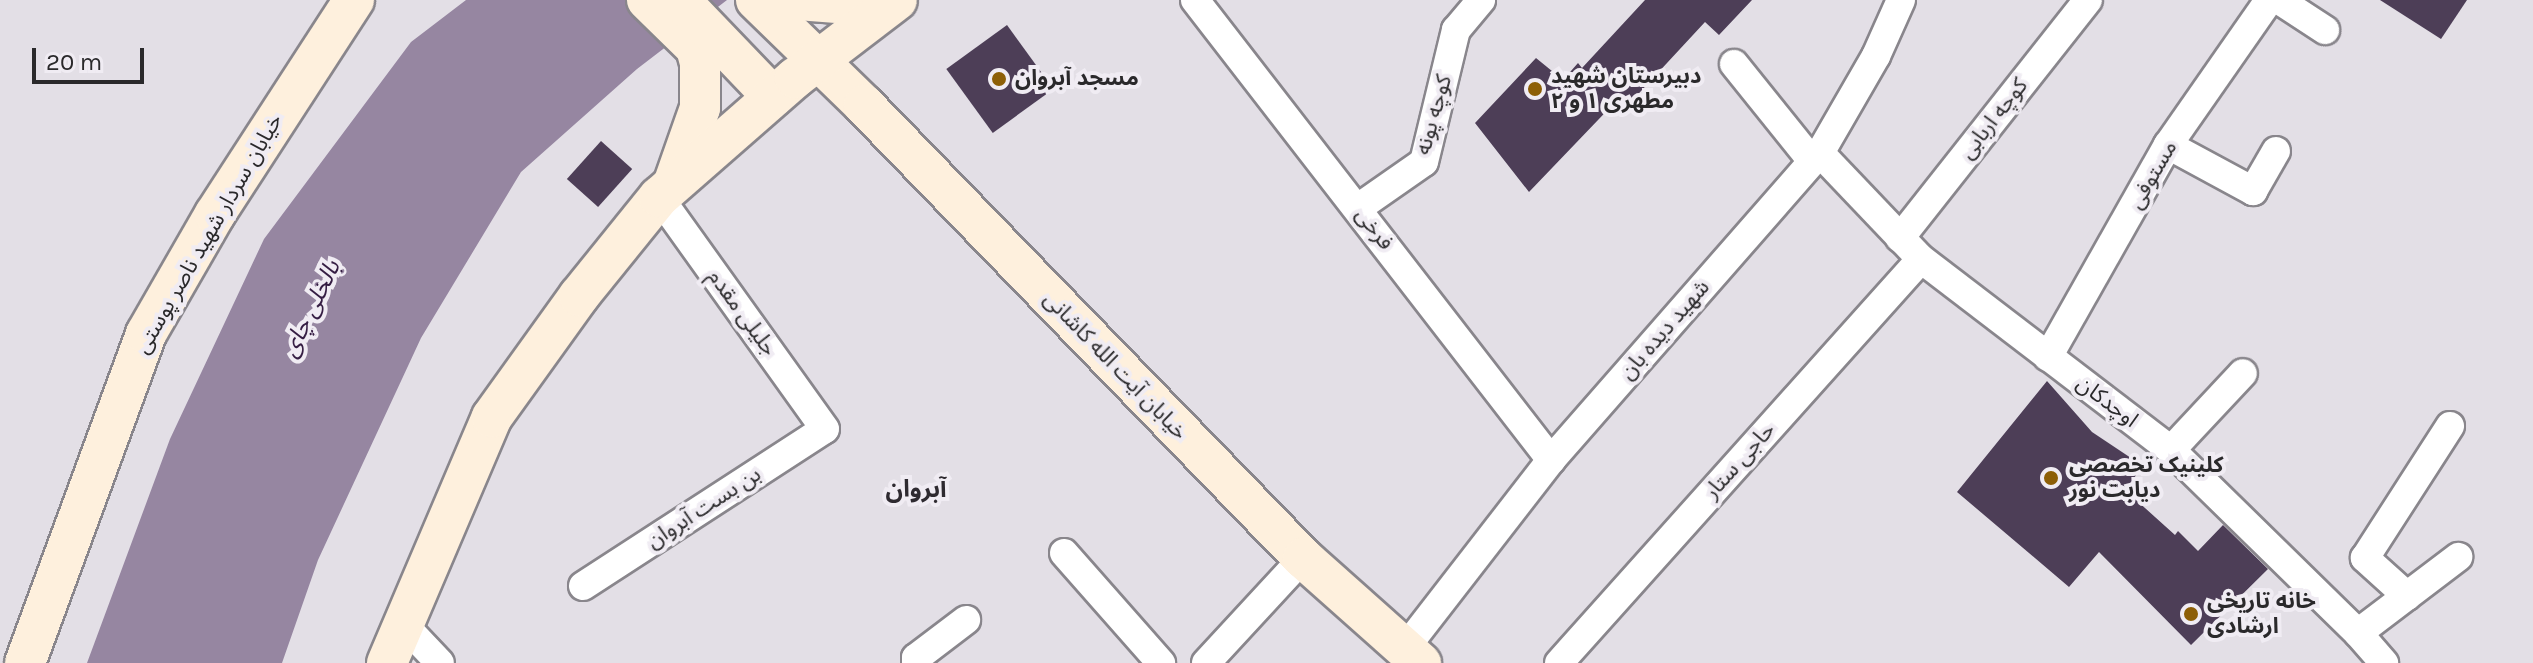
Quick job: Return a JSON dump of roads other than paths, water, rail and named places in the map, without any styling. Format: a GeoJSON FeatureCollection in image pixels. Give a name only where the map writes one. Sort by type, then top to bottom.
{"type":"FeatureCollection","features":[{"type":"Feature","properties":{"kind":"main road","name":"خیابان سردار شهید ناصر پوستی"},"geometry":{"type":"LineString","coordinates":[[25,663],[146,334],[215,214],[354,0]]}},
{"type":"Feature","properties":{"kind":"main road"},"geometry":{"type":"LineString","coordinates":[[647,0],[696,48],[708,48]]}},
{"type":"Feature","properties":{"kind":"main road"},"geometry":{"type":"LineString","coordinates":[[680,0],[708,48],[773,97]]}},
{"type":"Feature","properties":{"kind":"main road","name":"خیابان آیت الله کاشانی"},"geometry":{"type":"LineString","coordinates":[[756,0],[818,60],[1292,571],[1407,658]]}},
{"type":"Feature","properties":{"kind":"main road"},"geometry":{"type":"LineString","coordinates":[[798,0],[850,4],[867,0]]}},
{"type":"Feature","properties":{"kind":"main road"},"geometry":{"type":"LineString","coordinates":[[387,663],[492,417],[579,296],[666,191],[773,97],[897,0]]}},
{"type":"Feature","properties":{"kind":"main road"},"geometry":{"type":"LineString","coordinates":[[666,191],[700,108],[708,48]]}},
{"type":"Feature","properties":{"kind":"street","name":"فرخی"},"geometry":{"type":"LineString","coordinates":[[1195,0],[1551,460]]}},
{"type":"Feature","properties":{"kind":"street","name":"کوچه پونه"},"geometry":{"type":"LineString","coordinates":[[1358,208],[1424,162],[1456,30],[1481,0]]}},
{"type":"Feature","properties":{"kind":"street","name":"شهید دیده بان"},"geometry":{"type":"LineString","coordinates":[[1407,658],[1551,460],[1816,157],[1876,56],[1901,0]]}},
{"type":"Feature","properties":{"kind":"street","name":"کوچه اربابی"},"geometry":{"type":"LineString","coordinates":[[1900,238],[2088,0]]}},
{"type":"Feature","properties":{"kind":"street","name":"مستوفی"},"geometry":{"type":"LineString","coordinates":[[2048,357],[2168,145],[2269,0]]}},
{"type":"Feature","properties":{"kind":"street"},"geometry":{"type":"LineString","coordinates":[[2279,0],[2325,30]]}},
{"type":"Feature","properties":{"kind":"street","name":"اوچدکان"},"geometry":{"type":"LineString","coordinates":[[1734,64],[1816,157],[1921,259],[2171,450],[2358,633],[2384,663]]}},
{"type":"Feature","properties":{"kind":"street"},"geometry":{"type":"LineString","coordinates":[[2168,145],[2253,191],[2276,151]]}},
{"type":"Feature","properties":{"kind":"street","name":"جلیلی مقدم"},"geometry":{"type":"LineString","coordinates":[[666,191],[825,429]]}},
{"type":"Feature","properties":{"kind":"street","name":"حاجی ستار"},"geometry":{"type":"LineString","coordinates":[[1559,663],[1921,259]]}},
{"type":"Feature","properties":{"kind":"street"},"geometry":{"type":"LineString","coordinates":[[2171,450],[2243,373]]}},
{"type":"Feature","properties":{"kind":"street"},"geometry":{"type":"LineString","coordinates":[[2407,596],[2365,558],[2450,426]]}},
{"type":"Feature","properties":{"kind":"street","name":"بن بست آبروان"},"geometry":{"type":"LineString","coordinates":[[583,586],[825,429]]}},
{"type":"Feature","properties":{"kind":"street"},"geometry":{"type":"LineString","coordinates":[[1064,553],[1161,663]]}},
{"type":"Feature","properties":{"kind":"street"},"geometry":{"type":"LineString","coordinates":[[2358,633],[2458,557]]}},
{"type":"Feature","properties":{"kind":"street"},"geometry":{"type":"LineString","coordinates":[[1206,663],[1292,571]]}},
{"type":"Feature","properties":{"kind":"street"},"geometry":{"type":"LineString","coordinates":[[916,663],[916,658],[966,620]]}},
{"type":"Feature","properties":{"kind":"street"},"geometry":{"type":"LineString","coordinates":[[402,623],[440,663]]}},
{"type":"Feature","properties":{"kind":"water","name":"بالخلی چای"},"geometry":{"type":"Polygon","coordinates":[[[466,0],[727,0],[637,69],[521,172],[421,338],[318,560],[282,663],[87,663],[170,439],[264,239],[411,42],[466,0]]]}},
{"type":"Feature","properties":{"kind":"place","name":"مسجد آبروان"},"geometry":{"type":"Point","coordinates":[999,79]}},
{"type":"Feature","properties":{"kind":"place","name":"دبیرستان شهید مطهری ۱ و ۲"},"geometry":{"type":"Point","coordinates":[1535,89]}},
{"type":"Feature","properties":{"kind":"place","name":"کلینیک تخصصی دیابت نور"},"geometry":{"type":"Point","coordinates":[2051,478]}},
{"type":"Feature","properties":{"kind":"place","name":"خانه تاریخی ارشادی"},"geometry":{"type":"Point","coordinates":[2191,614]}},
{"type":"Feature","properties":{"kind":"district","name":"آبروان"},"geometry":{"type":"Point","coordinates":[916,490]}}]}
